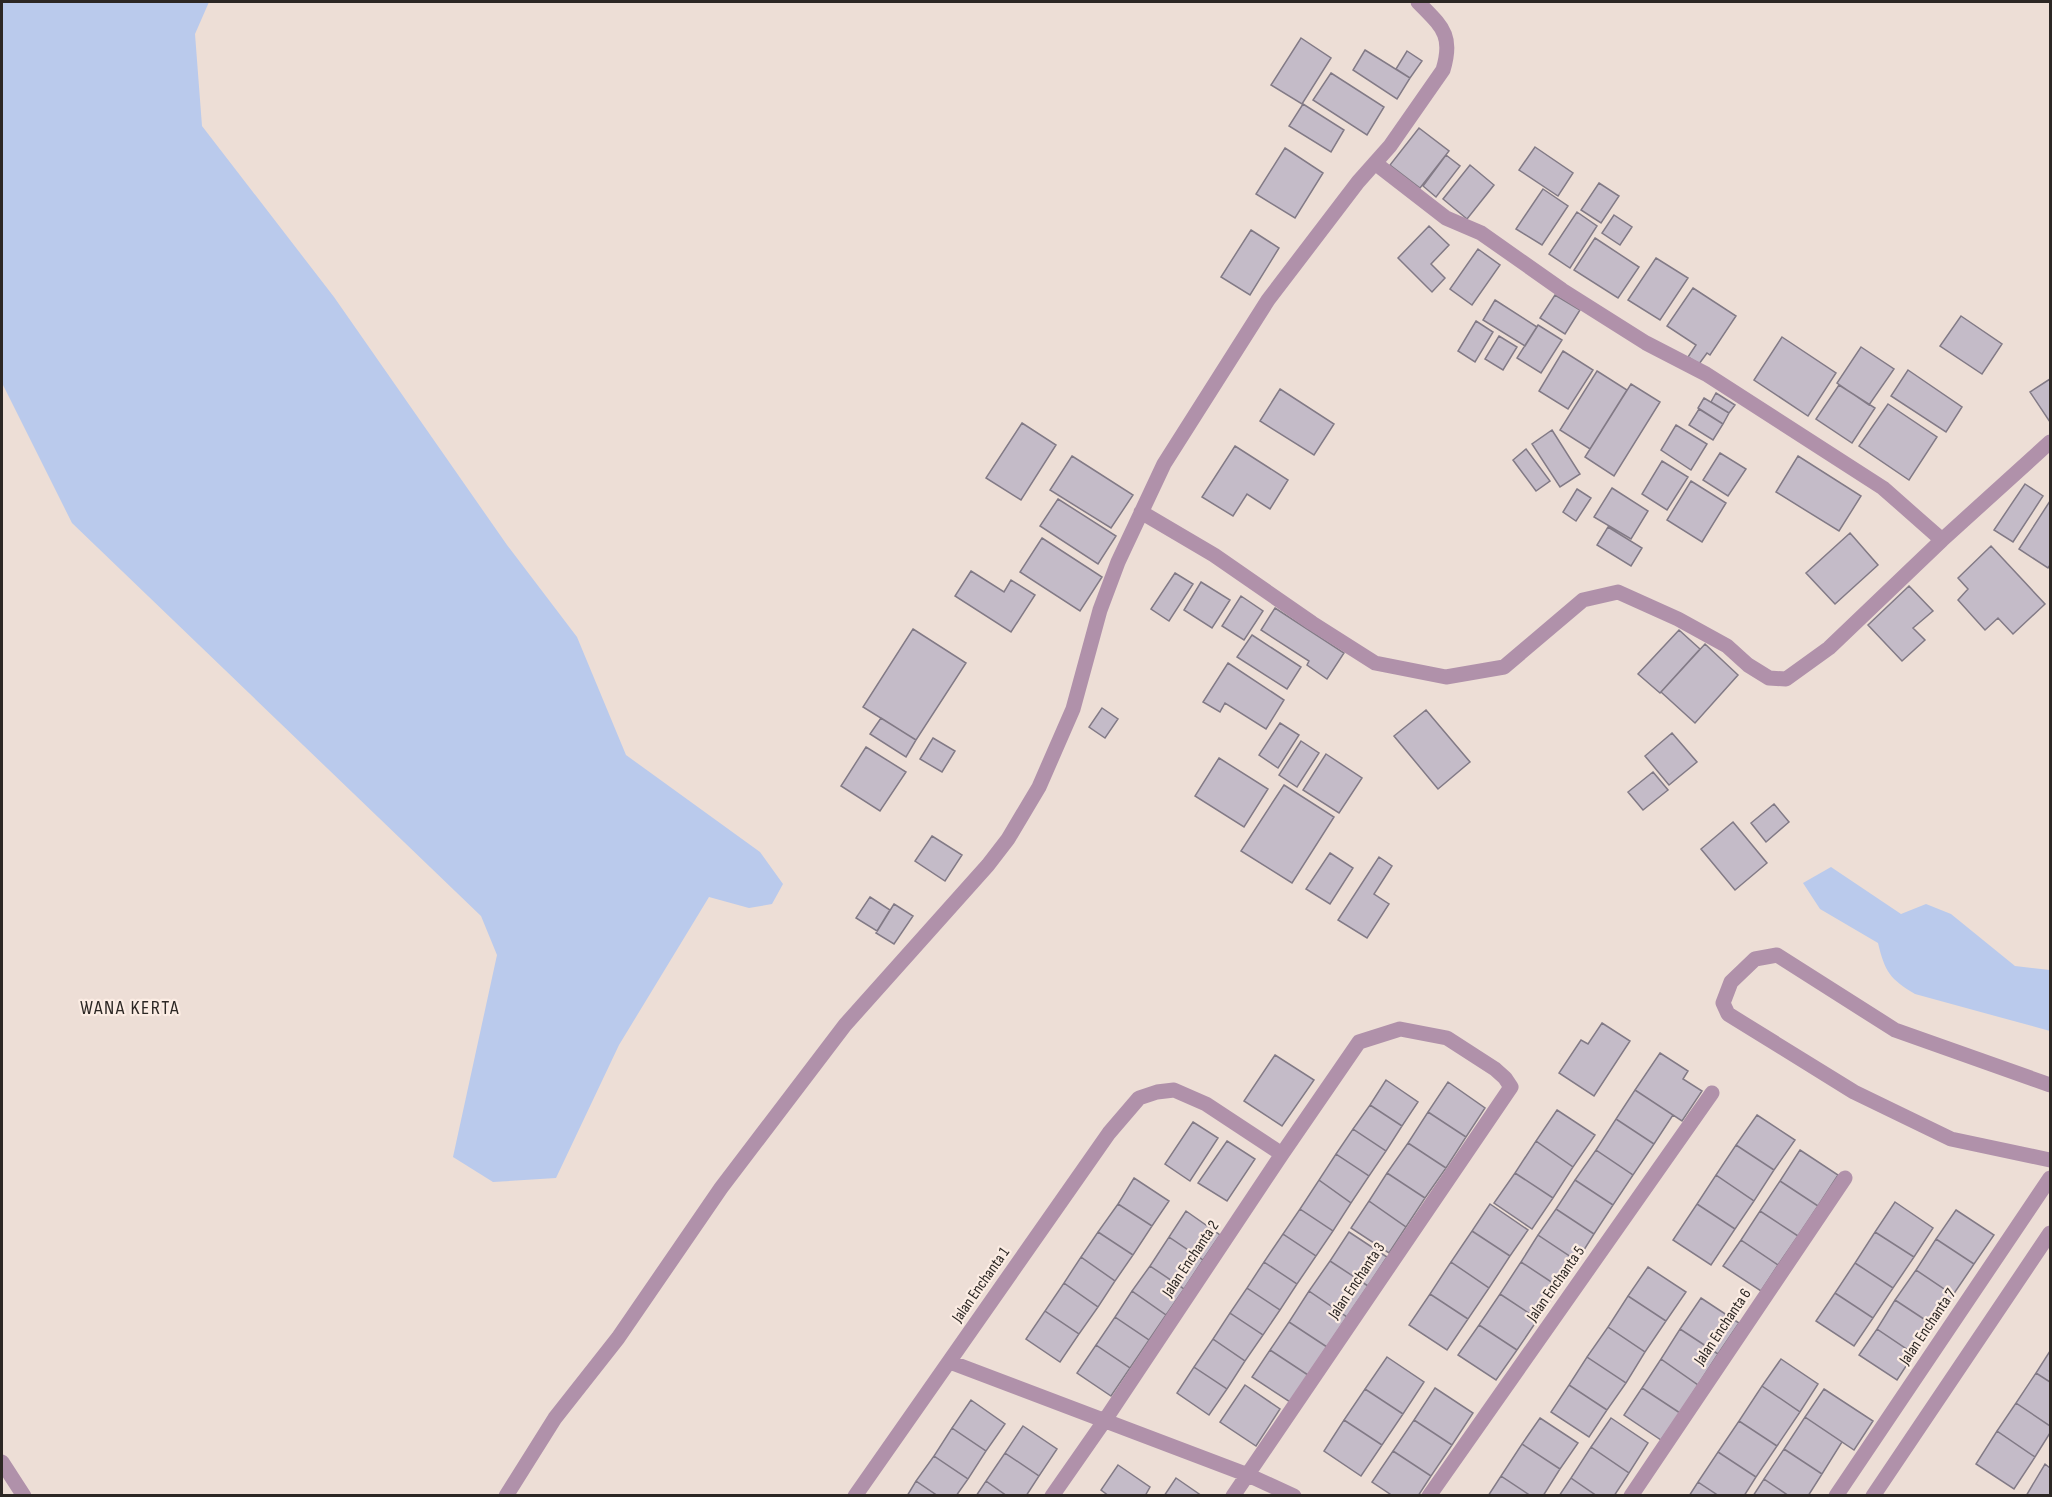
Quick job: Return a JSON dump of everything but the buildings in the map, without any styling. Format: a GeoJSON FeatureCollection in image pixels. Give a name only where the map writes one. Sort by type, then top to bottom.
{"type":"FeatureCollection","features":[{"type":"Feature","properties":{"kind":"street"},"geometry":{"type":"LineString","coordinates":[[506,1496],[555,1418],[618,1338],[721,1188],[845,1025],[988,865],[1008,839],[1039,787],[1073,709],[1100,610],[1118,562],[1164,464],[1268,300],[1390,146],[1436,81],[1446,62],[1446,38],[1442,28],[1418,2]]}},
{"type":"Feature","properties":{"kind":"street"},"geometry":{"type":"LineString","coordinates":[[1375,163],[1446,218],[1481,233],[1562,290],[1646,343],[1706,374],[1883,488],[1942,540]]}},
{"type":"Feature","properties":{"kind":"street"},"geometry":{"type":"LineString","coordinates":[[1141,512],[1214,555],[1375,663],[1446,677],[1504,667],[1583,600],[1618,592],[1677,619],[1727,646],[1748,665],[1768,678],[1786,679],[1829,648],[1942,540],[2050,442]]}},
{"type":"Feature","properties":{"kind":"street"},"geometry":{"type":"LineString","coordinates":[[2050,1085],[1895,1030],[1777,955],[1755,959],[1731,982],[1723,1003],[1728,1014],[1854,1092],[1940,1134],[1951,1139],[2050,1160]]}},
{"type":"Feature","properties":{"kind":"street","name":"Jalan Enchanta 2"},"geometry":{"type":"LineString","coordinates":[[1052,1496],[1359,1042],[1400,1029],[1447,1038],[1495,1069],[1511,1087]]}},
{"type":"Feature","properties":{"kind":"street","name":"Jalan Enchanta 3"},"geometry":{"type":"LineString","coordinates":[[1233,1496],[1511,1087]]}},
{"type":"Feature","properties":{"kind":"street","name":"Jalan Enchanta 1"},"geometry":{"type":"LineString","coordinates":[[855,1496],[1109,1133],[1138,1098],[1174,1090],[1206,1104],[1282,1154]]}},
{"type":"Feature","properties":{"kind":"street","name":"Jalan Enchanta 5"},"geometry":{"type":"LineString","coordinates":[[1429,1496],[1712,1094]]}},
{"type":"Feature","properties":{"kind":"street","name":"Jalan Enchanta 7"},"geometry":{"type":"LineString","coordinates":[[1836,1496],[2050,1178]]}},
{"type":"Feature","properties":{"kind":"street","name":"Jalan Enchanta 6"},"geometry":{"type":"LineString","coordinates":[[1631,1496],[1845,1179]]}},
{"type":"Feature","properties":{"kind":"street"},"geometry":{"type":"LineString","coordinates":[[1873,1496],[2050,1233]]}},
{"type":"Feature","properties":{"kind":"street"},"geometry":{"type":"LineString","coordinates":[[950,1362],[1248,1475],[1294,1496]]}},
{"type":"Feature","properties":{"kind":"street"},"geometry":{"type":"LineString","coordinates":[[2,1462],[24,1496]]}},
{"type":"Feature","properties":{"kind":"water"},"geometry":{"type":"Polygon","coordinates":[[[2,2],[209,2],[195,34],[202,126],[334,297],[507,545],[577,637],[626,755],[760,852],[783,884],[772,904],[749,908],[709,897],[619,1045],[556,1178],[493,1182],[453,1157],[497,955],[481,916],[72,523],[2,383],[2,2]]]}},
{"type":"Feature","properties":{"kind":"water"},"geometry":{"type":"Polygon","coordinates":[[[1831,867],[1901,914],[1926,904],[1951,914],[2015,966],[2050,970],[2050,1031],[1915,994],[1900,984],[1886,968],[1878,943],[1820,909],[1803,883],[1831,867]]]}},
{"type":"Feature","properties":{"kind":"district","name":"WANA KERTA"},"geometry":{"type":"Point","coordinates":[130,1008]}}]}
